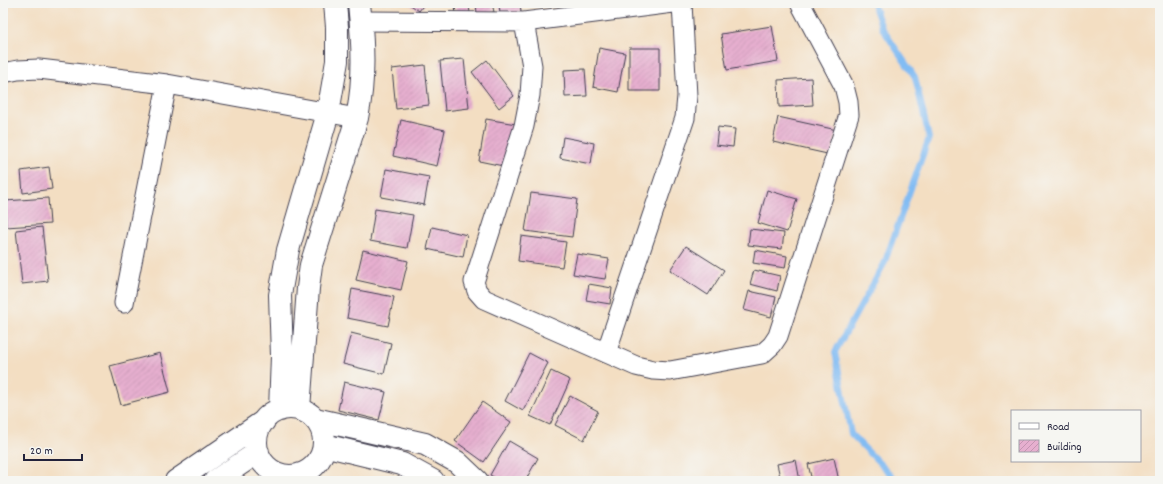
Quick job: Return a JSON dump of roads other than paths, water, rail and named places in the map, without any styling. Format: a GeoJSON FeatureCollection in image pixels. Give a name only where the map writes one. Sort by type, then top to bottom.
{"type":"FeatureCollection","features":[{"type":"Feature","properties":{"kind":"street"},"geometry":{"type":"LineString","coordinates":[[289,415],[282,356],[280,294],[288,250],[328,113],[337,61],[335,3]]}},
{"type":"Feature","properties":{"kind":"street"},"geometry":{"type":"LineString","coordinates":[[289,415],[312,265],[357,118],[361,99],[363,55],[360,12],[524,22],[673,3]]}},
{"type":"Feature","properties":{"kind":"street"},"geometry":{"type":"LineString","coordinates":[[606,353],[685,118],[687,96],[682,3]]}},
{"type":"Feature","properties":{"kind":"street"},"geometry":{"type":"LineString","coordinates":[[524,22],[532,66],[530,95],[524,126],[474,282],[477,291],[484,299],[636,366],[653,370],[670,371],[762,354],[772,345],[778,336],[849,114],[844,86],[800,3]]}},
{"type":"Feature","properties":{"kind":"street"},"geometry":{"type":"LineString","coordinates":[[3,73],[18,70],[39,69],[167,84],[357,118]]}},
{"type":"Feature","properties":{"kind":"street"},"geometry":{"type":"LineString","coordinates":[[124,304],[167,84]]}},
{"type":"Feature","properties":{"kind":"street"},"geometry":{"type":"LineString","coordinates":[[289,415],[320,427],[324,445],[322,454],[317,462],[302,474],[284,476],[275,473],[265,464],[258,452],[256,441],[258,430],[289,415],[426,444],[457,462],[477,481]]}},
{"type":"Feature","properties":{"kind":"street"},"geometry":{"type":"LineString","coordinates":[[176,481],[289,415]]}},
{"type":"Feature","properties":{"kind":"street"},"geometry":{"type":"LineString","coordinates":[[324,445],[402,464],[433,481]]}},
{"type":"Feature","properties":{"kind":"street"},"geometry":{"type":"LineString","coordinates":[[215,481],[258,452]]}},
{"type":"Feature","properties":{"kind":"waterway"},"geometry":{"type":"LineString","coordinates":[[873,3],[882,28],[915,77],[929,138],[884,264],[835,352],[851,434],[897,481]]}}]}
